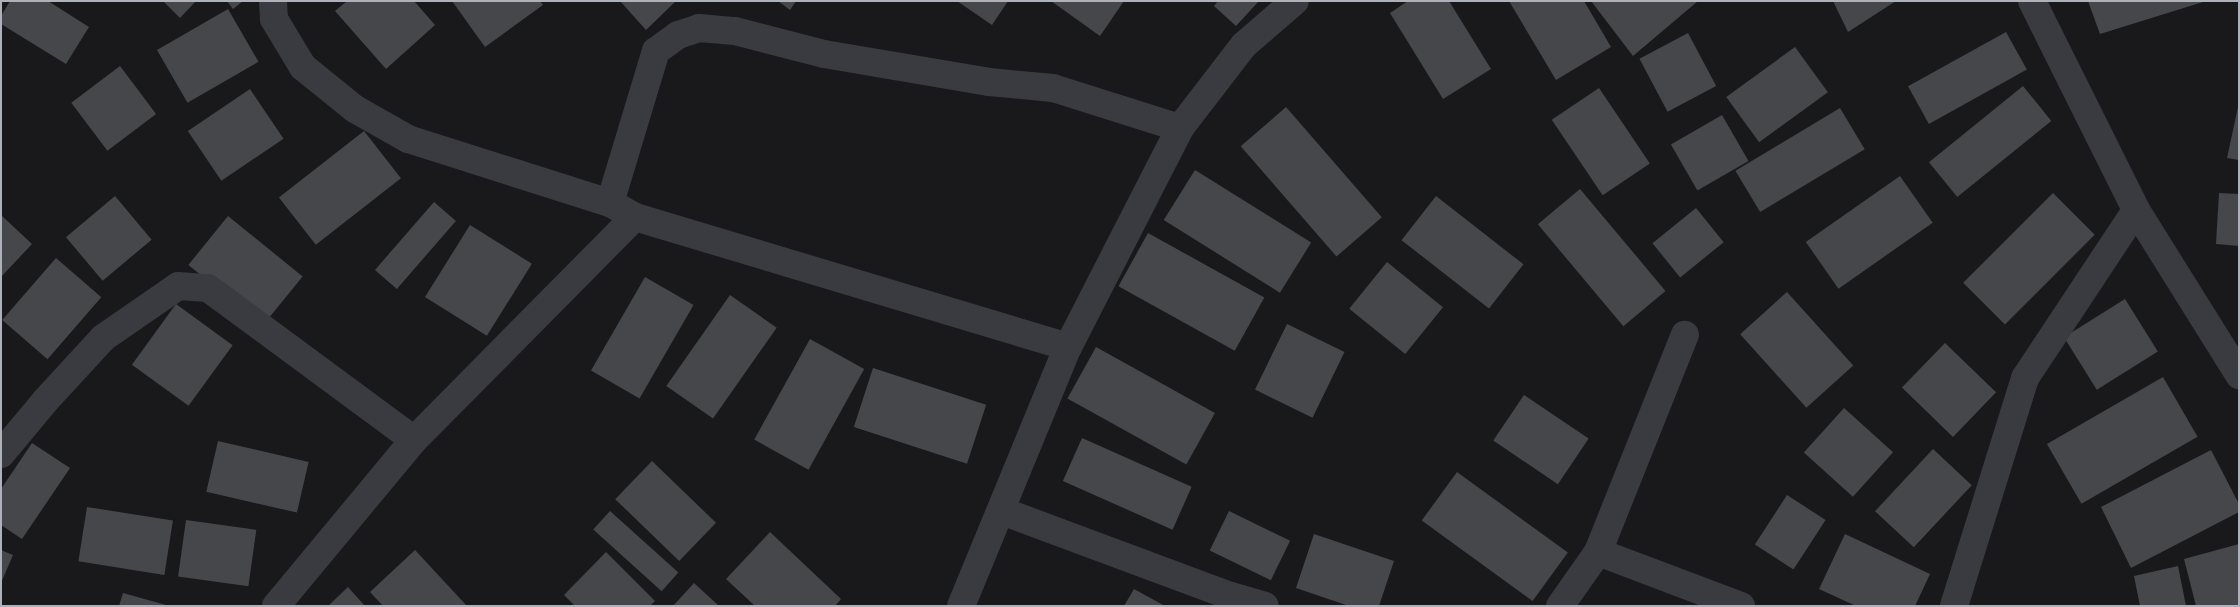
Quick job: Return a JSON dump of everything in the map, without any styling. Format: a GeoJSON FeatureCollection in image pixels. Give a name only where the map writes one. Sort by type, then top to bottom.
{"type":"FeatureCollection","features":[{"type":"Feature","properties":{"kind":"street"},"geometry":{"type":"LineString","coordinates":[[273,1],[274,19],[303,67],[355,109],[408,139],[610,203],[635,217],[1068,347]]}},
{"type":"Feature","properties":{"kind":"street"},"geometry":{"type":"LineString","coordinates":[[961,606],[1002,511],[1068,347],[1180,128],[1244,45],[1296,1]]}},
{"type":"Feature","properties":{"kind":"street"},"geometry":{"type":"LineString","coordinates":[[2032,1],[2136,210],[2239,375]]}},
{"type":"Feature","properties":{"kind":"street"},"geometry":{"type":"LineString","coordinates":[[610,203],[656,51],[678,36],[699,28],[736,31],[824,54],[989,82],[1053,88],[1180,128]]}},
{"type":"Feature","properties":{"kind":"street"},"geometry":{"type":"LineString","coordinates":[[1954,606],[2025,378],[2136,210]]}},
{"type":"Feature","properties":{"kind":"street"},"geometry":{"type":"LineString","coordinates":[[276,606],[414,440],[635,217]]}},
{"type":"Feature","properties":{"kind":"street"},"geometry":{"type":"LineString","coordinates":[[1,454],[46,400],[103,338],[178,286],[208,288],[414,440]]}},
{"type":"Feature","properties":{"kind":"street"},"geometry":{"type":"LineString","coordinates":[[1560,606],[1598,552],[1684,335]]}},
{"type":"Feature","properties":{"kind":"street"},"geometry":{"type":"LineString","coordinates":[[1002,511],[1231,596],[1265,606]]}},
{"type":"Feature","properties":{"kind":"street"},"geometry":{"type":"LineString","coordinates":[[1598,552],[1741,606]]}},
{"type":"Feature","properties":{"kind":"building"},"geometry":{"type":"Polygon","coordinates":[[[10,1],[48,1],[89,27],[66,64],[1,24],[1,16],[10,1]]]}},
{"type":"Feature","properties":{"kind":"building"},"geometry":{"type":"Polygon","coordinates":[[[163,1],[196,1],[180,18],[163,1]]]}},
{"type":"Feature","properties":{"kind":"building"},"geometry":{"type":"Polygon","coordinates":[[[227,1],[243,1],[233,9],[227,1]]]}},
{"type":"Feature","properties":{"kind":"building"},"geometry":{"type":"Polygon","coordinates":[[[347,1],[414,1],[435,25],[386,69],[335,11],[347,1]]]}},
{"type":"Feature","properties":{"kind":"building"},"geometry":{"type":"Polygon","coordinates":[[[452,1],[540,1],[543,5],[485,47],[452,1]]]}},
{"type":"Feature","properties":{"kind":"building"},"geometry":{"type":"Polygon","coordinates":[[[620,1],[676,1],[646,30],[620,1]]]}},
{"type":"Feature","properties":{"kind":"building"},"geometry":{"type":"Polygon","coordinates":[[[778,1],[796,1],[790,10],[778,1]]]}},
{"type":"Feature","properties":{"kind":"building"},"geometry":{"type":"Polygon","coordinates":[[[957,1],[1008,1],[992,25],[957,1]]]}},
{"type":"Feature","properties":{"kind":"building"},"geometry":{"type":"Polygon","coordinates":[[[1051,1],[1124,1],[1100,36],[1051,1]]]}},
{"type":"Feature","properties":{"kind":"building"},"geometry":{"type":"Polygon","coordinates":[[[1218,1],[1259,1],[1236,26],[1214,6],[1218,1]]]}},
{"type":"Feature","properties":{"kind":"building"},"geometry":{"type":"Polygon","coordinates":[[[1408,1],[1449,1],[1491,69],[1443,99],[1390,13],[1408,1]]]}},
{"type":"Feature","properties":{"kind":"building"},"geometry":{"type":"Polygon","coordinates":[[[1509,1],[1584,1],[1611,47],[1556,80],[1509,1]]]}},
{"type":"Feature","properties":{"kind":"building"},"geometry":{"type":"Polygon","coordinates":[[[1591,1],[1698,1],[1633,56],[1591,1]]]}},
{"type":"Feature","properties":{"kind":"building"},"geometry":{"type":"Polygon","coordinates":[[[1833,1],[1896,1],[1848,32],[1833,1]]]}},
{"type":"Feature","properties":{"kind":"building"},"geometry":{"type":"Polygon","coordinates":[[[2088,1],[2203,1],[2203,2],[2100,34],[2088,1]]]}},
{"type":"Feature","properties":{"kind":"building"},"geometry":{"type":"Polygon","coordinates":[[[228,9],[258,62],[187,103],[157,50],[228,9]]]}},
{"type":"Feature","properties":{"kind":"building"},"geometry":{"type":"Polygon","coordinates":[[[2006,32],[2027,70],[1929,124],[1908,86],[2006,32]]]}},
{"type":"Feature","properties":{"kind":"building"},"geometry":{"type":"Polygon","coordinates":[[[1688,33],[1716,86],[1668,112],[1639,59],[1688,33]]]}},
{"type":"Feature","properties":{"kind":"building"},"geometry":{"type":"Polygon","coordinates":[[[1795,47],[1828,92],[1759,142],[1726,97],[1795,47]]]}},
{"type":"Feature","properties":{"kind":"building"},"geometry":{"type":"Polygon","coordinates":[[[120,66],[156,114],[107,151],[71,103],[120,66]]]}},
{"type":"Feature","properties":{"kind":"building"},"geometry":{"type":"Polygon","coordinates":[[[2023,86],[2051,121],[1957,197],[1929,162],[2023,86]]]}},
{"type":"Feature","properties":{"kind":"building"},"geometry":{"type":"Polygon","coordinates":[[[1599,88],[1650,163],[1603,195],[1552,120],[1599,88]]]}},
{"type":"Feature","properties":{"kind":"building"},"geometry":{"type":"Polygon","coordinates":[[[250,89],[284,139],[221,181],[188,131],[250,89]]]}},
{"type":"Feature","properties":{"kind":"building"},"geometry":{"type":"Polygon","coordinates":[[[1286,107],[1382,217],[1337,257],[1241,146],[1286,107]]]}},
{"type":"Feature","properties":{"kind":"building"},"geometry":{"type":"Polygon","coordinates":[[[1840,108],[1865,149],[1760,212],[1735,171],[1840,108]]]}},
{"type":"Feature","properties":{"kind":"building"},"geometry":{"type":"Polygon","coordinates":[[[2239,108],[2239,160],[2227,158],[2239,108]]]}},
{"type":"Feature","properties":{"kind":"building"},"geometry":{"type":"Polygon","coordinates":[[[1722,115],[1748,161],[1697,190],[1671,144],[1722,115]]]}},
{"type":"Feature","properties":{"kind":"building"},"geometry":{"type":"Polygon","coordinates":[[[364,131],[401,178],[316,245],[279,197],[364,131]]]}},
{"type":"Feature","properties":{"kind":"building"},"geometry":{"type":"Polygon","coordinates":[[[1195,170],[1311,243],[1280,293],[1164,220],[1195,170]]]}},
{"type":"Feature","properties":{"kind":"building"},"geometry":{"type":"Polygon","coordinates":[[[1900,176],[1933,223],[1838,289],[1806,242],[1900,176]]]}},
{"type":"Feature","properties":{"kind":"building"},"geometry":{"type":"Polygon","coordinates":[[[1580,189],[1665,291],[1623,326],[1538,224],[1580,189]]]}},
{"type":"Feature","properties":{"kind":"building"},"geometry":{"type":"Polygon","coordinates":[[[2053,193],[2095,235],[2005,325],[1963,283],[2053,193]]]}},
{"type":"Feature","properties":{"kind":"building"},"geometry":{"type":"Polygon","coordinates":[[[2219,193],[2239,194],[2239,246],[2216,244],[2219,193]]]}},
{"type":"Feature","properties":{"kind":"building"},"geometry":{"type":"Polygon","coordinates":[[[115,196],[152,240],[103,281],[66,237],[115,196]]]}},
{"type":"Feature","properties":{"kind":"building"},"geometry":{"type":"Polygon","coordinates":[[[1436,196],[1523,264],[1489,308],[1402,240],[1436,196]]]}},
{"type":"Feature","properties":{"kind":"building"},"geometry":{"type":"Polygon","coordinates":[[[434,202],[456,221],[397,289],[375,270],[434,202]]]}},
{"type":"Feature","properties":{"kind":"building"},"geometry":{"type":"Polygon","coordinates":[[[1696,208],[1724,242],[1680,277],[1652,243],[1696,208]]]}},
{"type":"Feature","properties":{"kind":"building"},"geometry":{"type":"Polygon","coordinates":[[[1,215],[32,244],[1,277],[1,215]]]}},
{"type":"Feature","properties":{"kind":"building"},"geometry":{"type":"Polygon","coordinates":[[[228,216],[303,276],[263,325],[188,265],[228,216]]]}},
{"type":"Feature","properties":{"kind":"building"},"geometry":{"type":"Polygon","coordinates":[[[470,225],[532,264],[487,336],[425,297],[470,225]]]}},
{"type":"Feature","properties":{"kind":"building"},"geometry":{"type":"Polygon","coordinates":[[[1148,233],[1264,297],[1235,351],[1118,286],[1148,233]]]}},
{"type":"Feature","properties":{"kind":"building"},"geometry":{"type":"Polygon","coordinates":[[[56,258],[101,297],[47,359],[2,320],[56,258]]]}},
{"type":"Feature","properties":{"kind":"building"},"geometry":{"type":"Polygon","coordinates":[[[1387,262],[1443,307],[1405,354],[1349,309],[1387,262]]]}},
{"type":"Feature","properties":{"kind":"building"},"geometry":{"type":"Polygon","coordinates":[[[645,277],[693,305],[639,399],[591,371],[645,277]]]}},
{"type":"Feature","properties":{"kind":"building"},"geometry":{"type":"Polygon","coordinates":[[[1787,292],[1853,366],[1806,408],[1740,334],[1787,292]]]}},
{"type":"Feature","properties":{"kind":"building"},"geometry":{"type":"Polygon","coordinates":[[[730,295],[777,328],[713,419],[666,386],[730,295]]]}},
{"type":"Feature","properties":{"kind":"building"},"geometry":{"type":"Polygon","coordinates":[[[2125,299],[2158,352],[2097,390],[2064,337],[2125,299]]]}},
{"type":"Feature","properties":{"kind":"building"},"geometry":{"type":"Polygon","coordinates":[[[176,304],[233,345],[189,406],[132,365],[176,304]]]}},
{"type":"Feature","properties":{"kind":"building"},"geometry":{"type":"Polygon","coordinates":[[[1287,324],[1345,352],[1313,418],[1255,390],[1287,324]]]}},
{"type":"Feature","properties":{"kind":"building"},"geometry":{"type":"Polygon","coordinates":[[[810,339],[864,369],[808,470],[754,440],[810,339]]]}},
{"type":"Feature","properties":{"kind":"building"},"geometry":{"type":"Polygon","coordinates":[[[1945,343],[1996,392],[1953,437],[1902,388],[1945,343]]]}},
{"type":"Feature","properties":{"kind":"building"},"geometry":{"type":"Polygon","coordinates":[[[1096,347],[1215,413],[1186,465],[1067,399],[1096,347]]]}},
{"type":"Feature","properties":{"kind":"building"},"geometry":{"type":"Polygon","coordinates":[[[873,368],[986,405],[967,464],[854,427],[873,368]]]}},
{"type":"Feature","properties":{"kind":"building"},"geometry":{"type":"Polygon","coordinates":[[[2163,377],[2198,437],[2081,504],[2047,444],[2163,377]]]}},
{"type":"Feature","properties":{"kind":"building"},"geometry":{"type":"Polygon","coordinates":[[[1524,395],[1589,439],[1558,484],[1493,441],[1524,395]]]}},
{"type":"Feature","properties":{"kind":"building"},"geometry":{"type":"Polygon","coordinates":[[[1844,408],[1893,452],[1853,497],[1804,453],[1844,408]]]}},
{"type":"Feature","properties":{"kind":"building"},"geometry":{"type":"Polygon","coordinates":[[[1082,438],[1192,487],[1173,530],[1063,481],[1082,438]]]}},
{"type":"Feature","properties":{"kind":"building"},"geometry":{"type":"Polygon","coordinates":[[[218,441],[309,462],[297,513],[206,492],[218,441]]]}},
{"type":"Feature","properties":{"kind":"building"},"geometry":{"type":"Polygon","coordinates":[[[32,443],[70,468],[22,539],[1,525],[1,489],[32,443]]]}},
{"type":"Feature","properties":{"kind":"building"},"geometry":{"type":"Polygon","coordinates":[[[1933,449],[1972,485],[1914,547],[1875,511],[1933,449]]]}},
{"type":"Feature","properties":{"kind":"building"},"geometry":{"type":"Polygon","coordinates":[[[2211,450],[2239,504],[2239,512],[2131,568],[2101,507],[2211,450]]]}},
{"type":"Feature","properties":{"kind":"building"},"geometry":{"type":"Polygon","coordinates":[[[652,461],[716,523],[679,561],[615,499],[652,461]]]}},
{"type":"Feature","properties":{"kind":"building"},"geometry":{"type":"Polygon","coordinates":[[[1457,472],[1568,553],[1533,601],[1422,521],[1457,472]]]}},
{"type":"Feature","properties":{"kind":"building"},"geometry":{"type":"Polygon","coordinates":[[[1787,495],[1826,520],[1793,570],[1755,544],[1787,495]]]}},
{"type":"Feature","properties":{"kind":"building"},"geometry":{"type":"Polygon","coordinates":[[[87,507],[173,521],[164,575],[78,561],[87,507]]]}},
{"type":"Feature","properties":{"kind":"building"},"geometry":{"type":"Polygon","coordinates":[[[610,511],[678,573],[662,591],[593,530],[610,511]]]}},
{"type":"Feature","properties":{"kind":"building"},"geometry":{"type":"Polygon","coordinates":[[[1229,511],[1290,541],[1271,580],[1210,551],[1229,511]]]}},
{"type":"Feature","properties":{"kind":"building"},"geometry":{"type":"Polygon","coordinates":[[[186,520],[256,530],[248,586],[178,576],[186,520]]]}},
{"type":"Feature","properties":{"kind":"building"},"geometry":{"type":"Polygon","coordinates":[[[770,532],[841,599],[835,606],[755,606],[726,579],[770,532]]]}},
{"type":"Feature","properties":{"kind":"building"},"geometry":{"type":"Polygon","coordinates":[[[1314,534],[1394,561],[1379,606],[1349,606],[1296,588],[1314,534]]]}},
{"type":"Feature","properties":{"kind":"building"},"geometry":{"type":"Polygon","coordinates":[[[1845,534],[1930,574],[1915,606],[1856,606],[1819,589],[1845,534]]]}},
{"type":"Feature","properties":{"kind":"building"},"geometry":{"type":"Polygon","coordinates":[[[2239,544],[2239,606],[2196,606],[2184,559],[2239,544]]]}},
{"type":"Feature","properties":{"kind":"building"},"geometry":{"type":"Polygon","coordinates":[[[1,550],[13,555],[1,583],[1,550]]]}},
{"type":"Feature","properties":{"kind":"building"},"geometry":{"type":"Polygon","coordinates":[[[415,550],[467,606],[383,606],[370,592],[415,550]]]}},
{"type":"Feature","properties":{"kind":"building"},"geometry":{"type":"Polygon","coordinates":[[[606,552],[655,601],[650,606],[575,606],[564,595],[606,552]]]}},
{"type":"Feature","properties":{"kind":"building"},"geometry":{"type":"Polygon","coordinates":[[[2178,566],[2186,606],[2140,606],[2134,576],[2178,566]]]}},
{"type":"Feature","properties":{"kind":"building"},"geometry":{"type":"Polygon","coordinates":[[[694,583],[719,606],[673,606],[694,583]]]}},
{"type":"Feature","properties":{"kind":"building"},"geometry":{"type":"Polygon","coordinates":[[[348,587],[365,606],[328,606],[348,587]]]}},
{"type":"Feature","properties":{"kind":"building"},"geometry":{"type":"Polygon","coordinates":[[[1134,589],[1165,606],[1124,606],[1134,589]]]}},
{"type":"Feature","properties":{"kind":"building"},"geometry":{"type":"Polygon","coordinates":[[[123,593],[166,605],[166,606],[119,606],[123,593]]]}}]}
